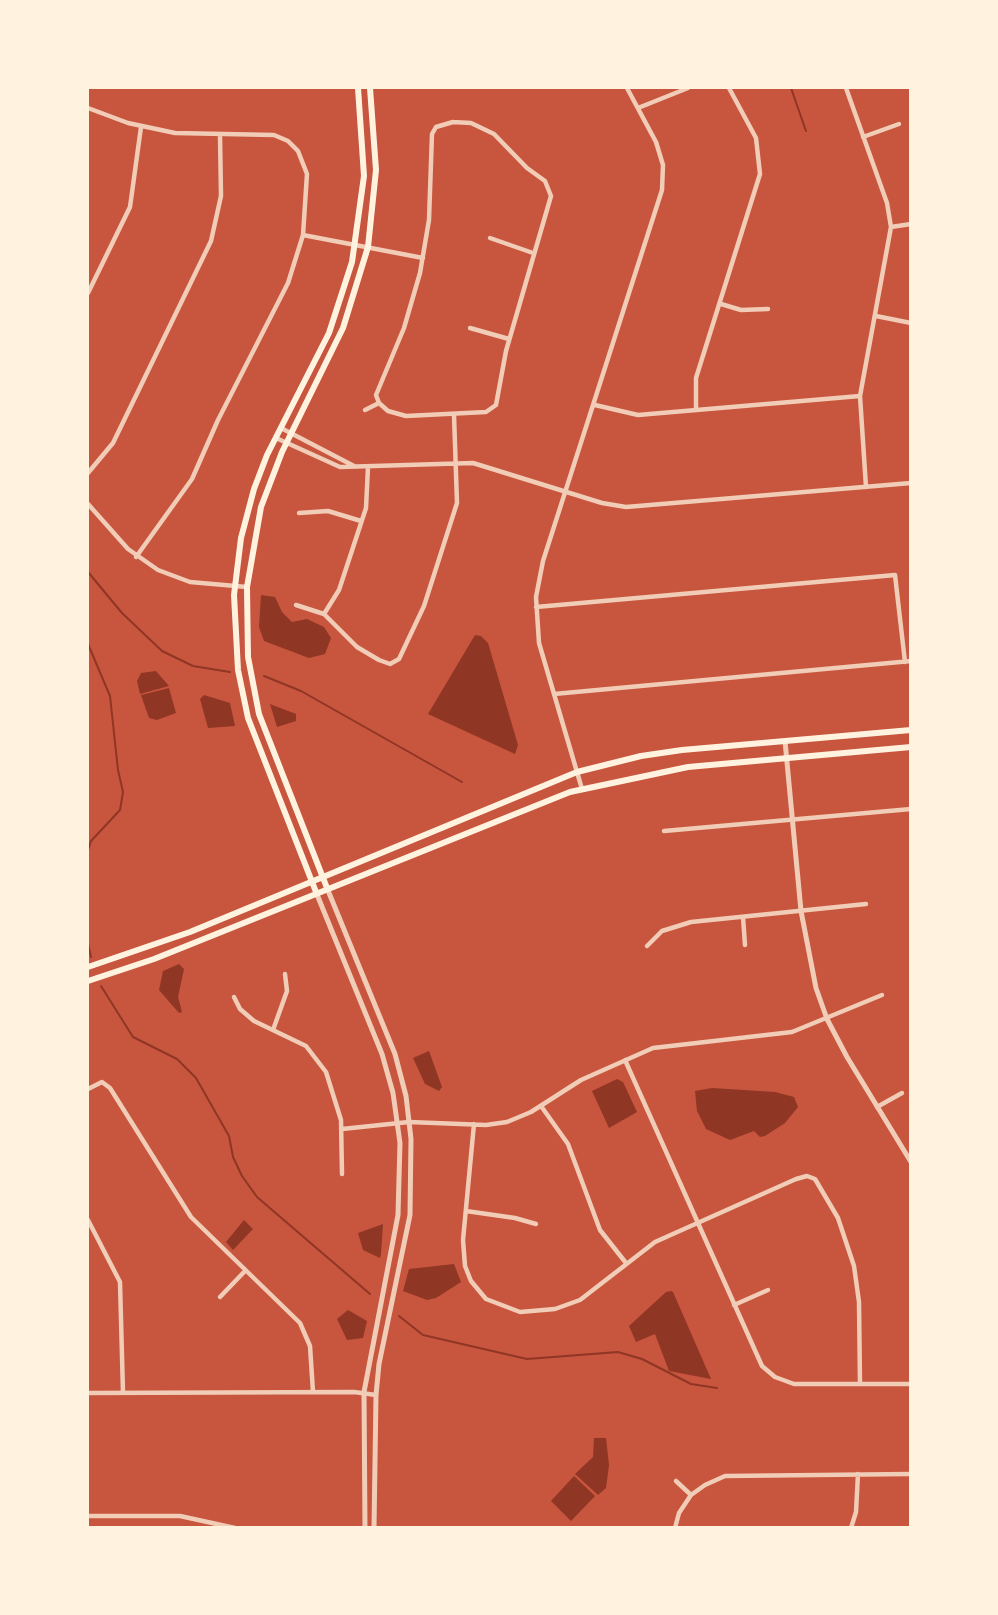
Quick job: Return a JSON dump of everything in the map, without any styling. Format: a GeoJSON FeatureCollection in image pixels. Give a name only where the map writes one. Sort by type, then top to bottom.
{"type":"FeatureCollection","features":[{"type":"Feature","properties":{"kind":"main road"},"geometry":{"type":"LineString","coordinates":[[316,892],[248,718],[235,643],[235,586],[248,511],[262,466],[334,322],[356,244],[364,176],[358,88]]}},
{"type":"Feature","properties":{"kind":"main road"},"geometry":{"type":"LineString","coordinates":[[327,888],[260,714],[248,657],[247,587],[261,507],[286,443],[343,328],[368,247],[376,170],[370,88]]}},
{"type":"Feature","properties":{"kind":"main road"},"geometry":{"type":"LineString","coordinates":[[88,967],[164,942],[577,772],[654,754],[911,730]]}},
{"type":"Feature","properties":{"kind":"main road"},"geometry":{"type":"LineString","coordinates":[[88,981],[169,953],[531,805],[582,789],[674,769],[911,747]]}},
{"type":"Feature","properties":{"kind":"main road"},"geometry":{"type":"LineString","coordinates":[[164,942],[169,953]]}},
{"type":"Feature","properties":{"kind":"street"},"geometry":{"type":"LineString","coordinates":[[582,789],[539,643],[536,607],[539,578],[662,190],[659,151],[627,88]]}},
{"type":"Feature","properties":{"kind":"street"},"geometry":{"type":"LineString","coordinates":[[638,108],[688,88]]}},
{"type":"Feature","properties":{"kind":"street"},"geometry":{"type":"LineString","coordinates":[[696,410],[696,378],[756,192],[760,164],[753,131],[729,88]]}},
{"type":"Feature","properties":{"kind":"street"},"geometry":{"type":"LineString","coordinates":[[846,88],[887,203],[891,227],[860,396],[866,487]]}},
{"type":"Feature","properties":{"kind":"street"},"geometry":{"type":"LineString","coordinates":[[88,108],[142,127],[220,135],[266,133],[282,138],[294,147],[307,174],[303,235],[288,283],[218,420],[192,479],[136,557]]}},
{"type":"Feature","properties":{"kind":"street"},"geometry":{"type":"LineString","coordinates":[[448,122],[471,123],[491,131],[548,186],[551,196],[533,253],[509,339],[496,405],[486,412],[406,416],[388,411],[379,403],[378,387],[404,328],[423,258],[432,191],[432,134],[436,127],[448,122]]}},
{"type":"Feature","properties":{"kind":"street"},"geometry":{"type":"LineString","coordinates":[[863,137],[899,124]]}},
{"type":"Feature","properties":{"kind":"street"},"geometry":{"type":"LineString","coordinates":[[88,293],[130,207],[142,127]]}},
{"type":"Feature","properties":{"kind":"street"},"geometry":{"type":"LineString","coordinates":[[88,473],[113,443],[211,241],[220,196],[220,135]]}},
{"type":"Feature","properties":{"kind":"street"},"geometry":{"type":"LineString","coordinates":[[891,227],[911,224]]}},
{"type":"Feature","properties":{"kind":"street"},"geometry":{"type":"LineString","coordinates":[[303,235],[423,258]]}},
{"type":"Feature","properties":{"kind":"street"},"geometry":{"type":"LineString","coordinates":[[490,238],[533,253]]}},
{"type":"Feature","properties":{"kind":"street"},"geometry":{"type":"LineString","coordinates":[[721,304],[741,310],[768,309]]}},
{"type":"Feature","properties":{"kind":"street"},"geometry":{"type":"LineString","coordinates":[[876,316],[911,323]]}},
{"type":"Feature","properties":{"kind":"street"},"geometry":{"type":"LineString","coordinates":[[470,328],[509,339]]}},
{"type":"Feature","properties":{"kind":"street"},"geometry":{"type":"LineString","coordinates":[[595,405],[632,415],[860,396]]}},
{"type":"Feature","properties":{"kind":"street"},"geometry":{"type":"LineString","coordinates":[[365,410],[379,403]]}},
{"type":"Feature","properties":{"kind":"street"},"geometry":{"type":"LineString","coordinates":[[296,605],[324,614],[357,647],[379,660],[390,664],[399,659],[425,606],[456,510],[454,415]]}},
{"type":"Feature","properties":{"kind":"street"},"geometry":{"type":"LineString","coordinates":[[281,428],[355,466]]}},
{"type":"Feature","properties":{"kind":"street"},"geometry":{"type":"LineString","coordinates":[[276,438],[333,465],[482,465],[566,492],[626,507],[911,483]]}},
{"type":"Feature","properties":{"kind":"street"},"geometry":{"type":"LineString","coordinates":[[324,614],[342,582],[367,503],[368,467]]}},
{"type":"Feature","properties":{"kind":"street"},"geometry":{"type":"LineString","coordinates":[[88,504],[136,557],[179,579],[247,587]]}},
{"type":"Feature","properties":{"kind":"street"},"geometry":{"type":"LineString","coordinates":[[299,513],[328,512],[361,521]]}},
{"type":"Feature","properties":{"kind":"street"},"geometry":{"type":"LineString","coordinates":[[536,607],[895,575],[908,662],[554,694]]}},
{"type":"Feature","properties":{"kind":"street"},"geometry":{"type":"LineString","coordinates":[[785,741],[801,911],[808,956],[827,1019],[911,1161]]}},
{"type":"Feature","properties":{"kind":"street"},"geometry":{"type":"LineString","coordinates":[[664,831],[911,809]]}},
{"type":"Feature","properties":{"kind":"street"},"geometry":{"type":"LineString","coordinates":[[327,888],[393,1046],[410,1122],[413,1176],[410,1215],[379,1364],[376,1395],[374,1528]]}},
{"type":"Feature","properties":{"kind":"street"},"geometry":{"type":"LineString","coordinates":[[316,892],[379,1046],[398,1122],[401,1172],[398,1215],[364,1392],[365,1528]]}},
{"type":"Feature","properties":{"kind":"street"},"geometry":{"type":"LineString","coordinates":[[646,946],[662,931],[675,926],[866,904]]}},
{"type":"Feature","properties":{"kind":"street"},"geometry":{"type":"LineString","coordinates":[[743,917],[745,945]]}},
{"type":"Feature","properties":{"kind":"street"},"geometry":{"type":"LineString","coordinates":[[274,1030],[285,997],[285,974]]}},
{"type":"Feature","properties":{"kind":"street"},"geometry":{"type":"LineString","coordinates":[[342,1129],[398,1122],[506,1122],[541,1106],[575,1084],[660,1046],[781,1035],[882,996]]}},
{"type":"Feature","properties":{"kind":"street"},"geometry":{"type":"LineString","coordinates":[[234,998],[245,1015],[306,1046],[320,1063],[335,1097],[342,1129],[342,1174]]}},
{"type":"Feature","properties":{"kind":"street"},"geometry":{"type":"LineString","coordinates":[[625,1060],[759,1361],[775,1377],[794,1384],[911,1384]]}},
{"type":"Feature","properties":{"kind":"street"},"geometry":{"type":"LineString","coordinates":[[88,1089],[102,1082],[115,1093],[184,1207],[305,1331],[312,1355],[313,1392]]}},
{"type":"Feature","properties":{"kind":"street"},"geometry":{"type":"LineString","coordinates":[[877,1107],[902,1093]]}},
{"type":"Feature","properties":{"kind":"street"},"geometry":{"type":"LineString","coordinates":[[541,1106],[568,1144],[600,1230],[626,1263]]}},
{"type":"Feature","properties":{"kind":"street"},"geometry":{"type":"LineString","coordinates":[[474,1124],[463,1255],[466,1272],[482,1294],[500,1307],[528,1312],[563,1307],[593,1292],[648,1245],[796,1179],[807,1176],[815,1179],[838,1218],[855,1266],[860,1384]]}},
{"type":"Feature","properties":{"kind":"street"},"geometry":{"type":"LineString","coordinates":[[466,1212],[516,1218],[536,1224]]}},
{"type":"Feature","properties":{"kind":"street"},"geometry":{"type":"LineString","coordinates":[[88,1220],[120,1282],[123,1393]]}},
{"type":"Feature","properties":{"kind":"street"},"geometry":{"type":"LineString","coordinates":[[220,1297],[245,1271]]}},
{"type":"Feature","properties":{"kind":"street"},"geometry":{"type":"LineString","coordinates":[[734,1306],[768,1290]]}},
{"type":"Feature","properties":{"kind":"street"},"geometry":{"type":"LineString","coordinates":[[88,1393],[364,1392],[376,1395]]}},
{"type":"Feature","properties":{"kind":"street"},"geometry":{"type":"LineString","coordinates":[[851,1528],[856,1512],[858,1474]]}},
{"type":"Feature","properties":{"kind":"street"},"geometry":{"type":"LineString","coordinates":[[675,1528],[679,1513],[691,1495],[716,1479],[735,1475],[911,1474]]}},
{"type":"Feature","properties":{"kind":"street"},"geometry":{"type":"LineString","coordinates":[[676,1481],[691,1495]]}},
{"type":"Feature","properties":{"kind":"street"},"geometry":{"type":"LineString","coordinates":[[88,1516],[173,1516],[235,1528]]}},
{"type":"Feature","properties":{"kind":"street"},"geometry":{"type":"LineString","coordinates":[[203,1528],[204,1521]]}},
{"type":"Feature","properties":{"kind":"shaded area"},"geometry":{"type":"Polygon","coordinates":[[[261,595],[275,597],[282,612],[292,622],[307,619],[324,627],[331,638],[325,654],[309,658],[264,641],[259,627],[261,595]]]}},
{"type":"Feature","properties":{"kind":"shaded area"},"geometry":{"type":"Polygon","coordinates":[[[475,635],[481,636],[488,643],[518,745],[515,754],[428,714],[475,635]]]}},
{"type":"Feature","properties":{"kind":"shaded area"},"geometry":{"type":"Polygon","coordinates":[[[156,671],[169,686],[140,694],[137,681],[141,673],[156,671]]]}},
{"type":"Feature","properties":{"kind":"shaded area"},"geometry":{"type":"Polygon","coordinates":[[[169,688],[176,713],[157,720],[149,718],[141,695],[169,688]]]}},
{"type":"Feature","properties":{"kind":"shaded area"},"geometry":{"type":"Polygon","coordinates":[[[204,695],[230,703],[235,726],[208,728],[200,699],[204,695]]]}},
{"type":"Feature","properties":{"kind":"shaded area"},"geometry":{"type":"Polygon","coordinates":[[[270,704],[296,714],[296,721],[277,727],[270,704]]]}},
{"type":"Feature","properties":{"kind":"shaded area"},"geometry":{"type":"Polygon","coordinates":[[[179,964],[184,969],[178,997],[182,1012],[179,1013],[159,990],[163,971],[179,964]]]}},
{"type":"Feature","properties":{"kind":"shaded area"},"geometry":{"type":"Polygon","coordinates":[[[429,1051],[442,1087],[439,1091],[425,1084],[413,1058],[429,1051]]]}},
{"type":"Feature","properties":{"kind":"shaded area"},"geometry":{"type":"Polygon","coordinates":[[[617,1079],[623,1082],[637,1112],[609,1128],[592,1091],[617,1079]]]}},
{"type":"Feature","properties":{"kind":"shaded area"},"geometry":{"type":"Polygon","coordinates":[[[712,1088],[775,1092],[794,1097],[798,1107],[785,1123],[765,1136],[760,1137],[754,1131],[730,1140],[706,1129],[697,1111],[695,1091],[712,1088]]]}},
{"type":"Feature","properties":{"kind":"shaded area"},"geometry":{"type":"Polygon","coordinates":[[[244,1220],[253,1229],[233,1250],[226,1242],[244,1220]]]}},
{"type":"Feature","properties":{"kind":"shaded area"},"geometry":{"type":"Polygon","coordinates":[[[383,1224],[380,1258],[363,1250],[358,1233],[383,1224]]]}},
{"type":"Feature","properties":{"kind":"shaded area"},"geometry":{"type":"Polygon","coordinates":[[[454,1264],[461,1282],[436,1298],[427,1300],[403,1291],[409,1269],[454,1264]]]}},
{"type":"Feature","properties":{"kind":"shaded area"},"geometry":{"type":"Polygon","coordinates":[[[671,1291],[711,1379],[669,1371],[655,1334],[636,1342],[629,1326],[666,1292],[671,1291]]]}},
{"type":"Feature","properties":{"kind":"shaded area"},"geometry":{"type":"Polygon","coordinates":[[[348,1310],[367,1321],[363,1338],[347,1340],[337,1319],[348,1310]]]}},
{"type":"Feature","properties":{"kind":"shaded area"},"geometry":{"type":"Polygon","coordinates":[[[594,1438],[606,1438],[609,1465],[606,1488],[598,1495],[575,1474],[593,1457],[594,1438]]]}},
{"type":"Feature","properties":{"kind":"shaded area"},"geometry":{"type":"Polygon","coordinates":[[[574,1476],[595,1496],[571,1521],[551,1501],[574,1476]]]}},
{"type":"Feature","properties":{"kind":"waterway"},"geometry":{"type":"LineString","coordinates":[[791,88],[806,131]]}},
{"type":"Feature","properties":{"kind":"waterway"},"geometry":{"type":"LineString","coordinates":[[88,572],[122,613],[162,651],[193,666],[230,672]]}},
{"type":"Feature","properties":{"kind":"waterway"},"geometry":{"type":"LineString","coordinates":[[88,644],[110,696],[123,792],[120,810],[91,841],[88,850]]}},
{"type":"Feature","properties":{"kind":"waterway"},"geometry":{"type":"LineString","coordinates":[[264,676],[301,691],[462,782]]}},
{"type":"Feature","properties":{"kind":"waterway"},"geometry":{"type":"LineString","coordinates":[[88,944],[91,957]]}},
{"type":"Feature","properties":{"kind":"waterway"},"geometry":{"type":"LineString","coordinates":[[101,986],[133,1037],[177,1059],[196,1078],[229,1136],[233,1157],[242,1176],[257,1197],[370,1294]]}},
{"type":"Feature","properties":{"kind":"waterway"},"geometry":{"type":"LineString","coordinates":[[399,1316],[423,1335],[527,1359],[618,1352],[642,1359],[691,1384],[717,1388]]}}]}
